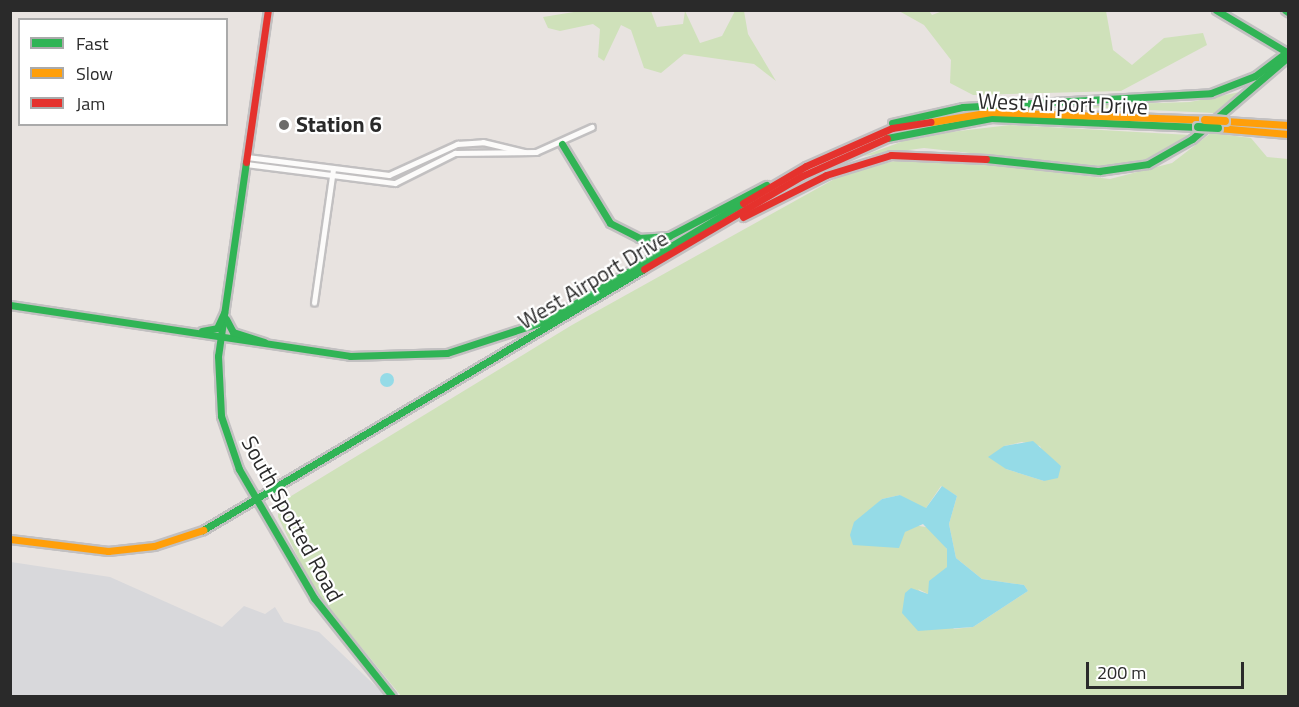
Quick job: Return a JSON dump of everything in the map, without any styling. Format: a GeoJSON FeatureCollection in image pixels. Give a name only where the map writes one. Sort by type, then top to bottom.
{"type":"FeatureCollection","features":[{"type":"Feature","properties":{"kind":"main road","name":"South Spotted Road"},"geometry":{"type":"LineString","coordinates":[[268,10],[221,337],[221,416],[232,454],[256,500],[327,618],[392,696]]}},
{"type":"Feature","properties":{"kind":"main road"},"geometry":{"type":"LineString","coordinates":[[1216,10],[1288,54]]}},
{"type":"Feature","properties":{"kind":"main road"},"geometry":{"type":"LineString","coordinates":[[1262,40],[1271,53],[1265,70]]}},
{"type":"Feature","properties":{"kind":"main road"},"geometry":{"type":"LineString","coordinates":[[837,150],[879,128],[937,110],[1196,95],[1232,87],[1265,70],[1288,54]]}},
{"type":"Feature","properties":{"kind":"main road"},"geometry":{"type":"LineString","coordinates":[[700,237],[826,175],[891,155],[945,154],[1099,171],[1148,164],[1192,139],[1288,54]]}},
{"type":"Feature","properties":{"kind":"main road","name":"West Airport Drive"},"geometry":{"type":"LineString","coordinates":[[10,305],[270,345],[395,358],[447,353],[509,337],[565,311],[837,150],[907,124],[970,113],[1206,120],[1288,125]]}},
{"type":"Feature","properties":{"kind":"main road","name":"West Airport Drive"},"geometry":{"type":"LineString","coordinates":[[10,539],[90,550],[154,546],[201,531],[831,160],[913,129],[1000,118],[1218,128],[1288,134]]}},
{"type":"Feature","properties":{"kind":"main road"},"geometry":{"type":"LineString","coordinates":[[562,144],[610,223],[648,239],[669,236],[792,175]]}},
{"type":"Feature","properties":{"kind":"main road"},"geometry":{"type":"LineString","coordinates":[[192,332],[215,328],[225,313]]}},
{"type":"Feature","properties":{"kind":"main road"},"geometry":{"type":"LineString","coordinates":[[225,313],[230,330],[270,345]]}},
{"type":"Feature","properties":{"kind":"street"},"geometry":{"type":"LineString","coordinates":[[246,161],[332,176],[403,182],[463,151],[525,152],[562,144],[592,127]]}},
{"type":"Feature","properties":{"kind":"street"},"geometry":{"type":"LineString","coordinates":[[246,161],[401,173],[461,143],[525,152]]}},
{"type":"Feature","properties":{"kind":"street"},"geometry":{"type":"LineString","coordinates":[[461,143],[463,151]]}},
{"type":"Feature","properties":{"kind":"street"},"geometry":{"type":"LineString","coordinates":[[314,303],[333,169]]}},
{"type":"Feature","properties":{"kind":"street"},"geometry":{"type":"LineString","coordinates":[[401,173],[403,182]]}},
{"type":"Feature","properties":{"kind":"shaded area"},"geometry":{"type":"Polygon","coordinates":[[[11,562],[110,577],[222,627],[244,606],[265,614],[275,607],[284,622],[319,632],[386,696],[11,696],[11,562]]]}},
{"type":"Feature","properties":{"kind":"green space"},"geometry":{"type":"Polygon","coordinates":[[[945,10],[1106,11],[1113,50],[1132,65],[1164,38],[1203,33],[1207,45],[1121,91],[973,95],[950,83],[951,60],[924,25],[899,11],[929,11],[932,15],[945,10]]]}},
{"type":"Feature","properties":{"kind":"green space"},"geometry":{"type":"Polygon","coordinates":[[[580,11],[651,11],[657,27],[683,24],[685,11],[700,43],[722,36],[735,11],[744,11],[748,34],[776,81],[754,64],[684,54],[661,73],[644,68],[631,30],[621,25],[604,61],[598,57],[600,29],[593,24],[560,31],[548,28],[543,17],[580,11]]]}},
{"type":"Feature","properties":{"kind":"green space"},"geometry":{"type":"Polygon","coordinates":[[[1240,92],[1214,113],[1063,106],[1190,102],[1240,92]]]}},
{"type":"Feature","properties":{"kind":"green space"},"geometry":{"type":"Polygon","coordinates":[[[1010,125],[1190,135],[1147,159],[1099,167],[924,148],[863,156],[917,136],[1010,125]]]}},
{"type":"Feature","properties":{"kind":"green space"},"geometry":{"type":"Polygon","coordinates":[[[1211,133],[1251,138],[1267,157],[1288,159],[1288,696],[401,696],[313,588],[278,517],[278,504],[572,325],[847,172],[908,158],[944,158],[1110,179],[1172,163],[1211,133]],[[1022,442],[1004,446],[1006,469],[1044,481],[1061,466],[1044,455],[1040,446],[1022,442]],[[941,486],[926,508],[918,509],[900,495],[882,499],[865,515],[875,543],[888,546],[913,525],[932,528],[947,549],[947,567],[928,594],[918,589],[954,629],[973,627],[1028,591],[1024,585],[982,579],[956,558],[949,524],[957,496],[941,486]]]}},
{"type":"Feature","properties":{"kind":"water"},"geometry":{"type":"Polygon","coordinates":[[[387,373],[392,375],[394,380],[392,385],[387,387],[382,385],[380,380],[382,375],[387,373]]]}},
{"type":"Feature","properties":{"kind":"water"},"geometry":{"type":"Polygon","coordinates":[[[1033,441],[1061,466],[1058,478],[1044,481],[1006,469],[988,457],[1004,446],[1033,441]]]}},
{"type":"Feature","properties":{"kind":"water"},"geometry":{"type":"Polygon","coordinates":[[[942,486],[957,496],[949,524],[956,558],[982,579],[1024,585],[1028,591],[973,627],[918,631],[902,613],[905,593],[911,588],[928,594],[929,581],[947,567],[947,549],[923,524],[905,532],[899,548],[853,545],[850,535],[854,522],[882,499],[900,495],[926,508],[942,486]]]}},
{"type":"Feature","properties":{"kind":"traffic: fast"},"geometry":{"type":"LineString","coordinates":[[1216,10],[1288,53]]}},
{"type":"Feature","properties":{"kind":"traffic: fast"},"geometry":{"type":"LineString","coordinates":[[892,123],[963,107],[1211,93],[1255,76],[1288,51]]}},
{"type":"Feature","properties":{"kind":"traffic: fast"},"geometry":{"type":"LineString","coordinates":[[986,159],[1099,171],[1148,164],[1192,139],[1288,57]]}},
{"type":"Feature","properties":{"kind":"traffic: fast"},"geometry":{"type":"LineString","coordinates":[[887,138],[991,118],[1198,127]]}},
{"type":"Feature","properties":{"kind":"traffic: fast"},"geometry":{"type":"LineString","coordinates":[[1198,127],[1218,128]]}},
{"type":"Feature","properties":{"kind":"traffic: fast"},"geometry":{"type":"LineString","coordinates":[[562,144],[610,223],[639,238],[669,236],[766,185]]}},
{"type":"Feature","properties":{"kind":"traffic: fast"},"geometry":{"type":"LineString","coordinates":[[246,162],[218,356],[221,416],[239,469],[314,598],[392,696]]}},
{"type":"Feature","properties":{"kind":"traffic: fast"},"geometry":{"type":"LineString","coordinates":[[10,305],[350,356],[447,353],[548,320],[743,203]]}},
{"type":"Feature","properties":{"kind":"traffic: fast"},"geometry":{"type":"LineString","coordinates":[[203,530],[644,269]]}},
{"type":"Feature","properties":{"kind":"traffic: fast"},"geometry":{"type":"LineString","coordinates":[[202,331],[217,328],[224,313]]}},
{"type":"Feature","properties":{"kind":"traffic: fast"},"geometry":{"type":"LineString","coordinates":[[226,319],[233,332],[264,342]]}},
{"type":"Feature","properties":{"kind":"traffic: slow"},"geometry":{"type":"LineString","coordinates":[[931,122],[991,112],[1205,120]]}},
{"type":"Feature","properties":{"kind":"traffic: slow"},"geometry":{"type":"LineString","coordinates":[[1205,120],[1225,121]]}},
{"type":"Feature","properties":{"kind":"traffic: slow"},"geometry":{"type":"LineString","coordinates":[[1225,121],[1288,125]]}},
{"type":"Feature","properties":{"kind":"traffic: slow"},"geometry":{"type":"LineString","coordinates":[[1218,128],[1288,134]]}},
{"type":"Feature","properties":{"kind":"traffic: slow"},"geometry":{"type":"LineString","coordinates":[[10,539],[108,551],[154,546],[203,530]]}},
{"type":"Feature","properties":{"kind":"traffic: jam"},"geometry":{"type":"LineString","coordinates":[[246,162],[268,10]]}},
{"type":"Feature","properties":{"kind":"traffic: jam"},"geometry":{"type":"LineString","coordinates":[[743,203],[806,166],[892,128],[931,122]]}},
{"type":"Feature","properties":{"kind":"traffic: jam"},"geometry":{"type":"LineString","coordinates":[[644,269],[802,176],[887,138]]}},
{"type":"Feature","properties":{"kind":"traffic: jam"},"geometry":{"type":"LineString","coordinates":[[743,217],[826,175],[891,155],[986,159]]}},
{"type":"Feature","properties":{"kind":"place","name":"Station 6"},"geometry":{"type":"Point","coordinates":[284,125]}}]}
